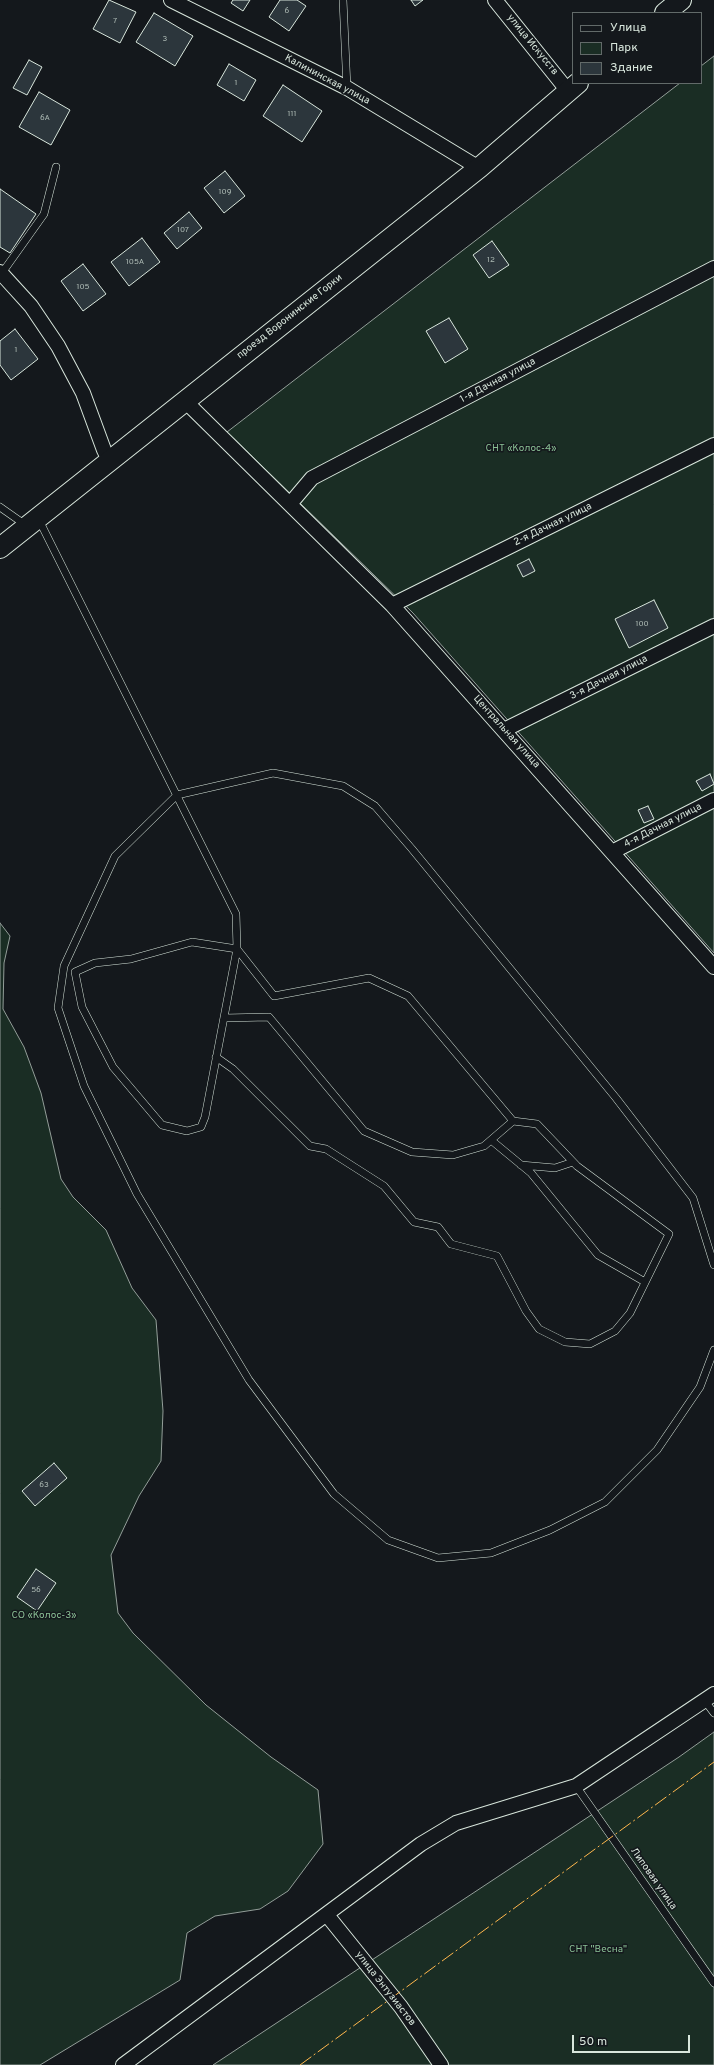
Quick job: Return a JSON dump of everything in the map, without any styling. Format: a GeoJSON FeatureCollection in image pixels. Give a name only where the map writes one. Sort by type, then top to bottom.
{"type":"FeatureCollection","features":[{"type":"Feature","properties":{"kind":"street","name":"Калининская улица"},"geometry":{"type":"LineString","coordinates":[[170,0],[346,88],[479,168]]}},
{"type":"Feature","properties":{"kind":"street","name":"улица Искусств"},"geometry":{"type":"LineString","coordinates":[[495,0],[573,87]]}},
{"type":"Feature","properties":{"kind":"street"},"geometry":{"type":"LineString","coordinates":[[666,12],[681,0]]}},
{"type":"Feature","properties":{"kind":"street","name":"проезд Воронинские Горки"},"geometry":{"type":"LineString","coordinates":[[0,548],[184,400],[479,168],[573,87]]}},
{"type":"Feature","properties":{"kind":"street","name":"1-я Дачная улица"},"geometry":{"type":"LineString","coordinates":[[290,504],[312,478],[714,268]]}},
{"type":"Feature","properties":{"kind":"street"},"geometry":{"type":"LineString","coordinates":[[1,273],[31,306],[58,346],[83,393],[109,460]]}},
{"type":"Feature","properties":{"kind":"street","name":"Центральная улица"},"geometry":{"type":"LineString","coordinates":[[184,400],[392,605],[714,966]]}},
{"type":"Feature","properties":{"kind":"street","name":"2-я Дачная улица"},"geometry":{"type":"LineString","coordinates":[[392,605],[714,445]]}},
{"type":"Feature","properties":{"kind":"street","name":"3-я Дачная улица"},"geometry":{"type":"LineString","coordinates":[[504,730],[714,626]]}},
{"type":"Feature","properties":{"kind":"street","name":"4-я Дачная улица"},"geometry":{"type":"LineString","coordinates":[[612,852],[714,800]]}},
{"type":"Feature","properties":{"kind":"street"},"geometry":{"type":"LineString","coordinates":[[123,2065],[421,1844],[456,1823],[576,1786],[710,1697]]}},
{"type":"Feature","properties":{"kind":"street","name":"улица Энтузиастов"},"geometry":{"type":"LineString","coordinates":[[327,1915],[401,2007],[441,2065]]}},
{"type":"Feature","properties":{"kind":"lane"},"geometry":{"type":"LineString","coordinates":[[343,0],[346,88]]}},
{"type":"Feature","properties":{"kind":"lane"},"geometry":{"type":"LineString","coordinates":[[1,273],[44,214],[56,167]]}},
{"type":"Feature","properties":{"kind":"lane"},"geometry":{"type":"LineString","coordinates":[[0,508],[32,522],[178,795],[236,914],[237,949],[202,1127],[187,1132],[162,1125],[113,1067],[82,1007],[75,972]]}},
{"type":"Feature","properties":{"kind":"lane"},"geometry":{"type":"LineString","coordinates":[[714,1265],[693,1198],[606,1085],[417,855],[374,806],[342,786],[274,773],[178,795],[115,856],[64,966],[58,1008],[84,1086],[136,1194],[249,1380],[334,1494],[388,1540],[438,1558],[491,1553],[550,1530],[605,1502],[657,1450],[700,1387],[714,1350]]}},
{"type":"Feature","properties":{"kind":"lane"},"geometry":{"type":"LineString","coordinates":[[75,972],[95,963],[131,959],[192,942],[237,949],[274,996],[369,978],[408,996],[513,1121],[537,1124],[573,1162],[669,1234],[630,1314],[616,1331],[590,1344],[565,1342],[539,1329],[526,1310],[497,1256],[451,1244],[438,1227],[414,1222],[384,1186],[326,1149],[310,1146],[233,1069],[216,1057]]}},
{"type":"Feature","properties":{"kind":"lane"},"geometry":{"type":"LineString","coordinates":[[64,966],[75,972]]}},
{"type":"Feature","properties":{"kind":"lane"},"geometry":{"type":"LineString","coordinates":[[224,1018],[269,1017],[364,1131],[412,1152],[453,1155],[484,1146],[513,1121]]}},
{"type":"Feature","properties":{"kind":"lane"},"geometry":{"type":"LineString","coordinates":[[491,1140],[530,1173],[598,1255],[645,1282]]}},
{"type":"Feature","properties":{"kind":"lane"},"geometry":{"type":"LineString","coordinates":[[521,1165],[555,1168],[573,1162]]}},
{"type":"Feature","properties":{"kind":"lane"},"geometry":{"type":"LineString","coordinates":[[710,1697],[714,1714]]}},
{"type":"Feature","properties":{"kind":"lane","name":"Липовая улица"},"geometry":{"type":"LineString","coordinates":[[576,1786],[714,1983]]}},
{"type":"Feature","properties":{"kind":"green space","name":"СНТ «Колос-4»"},"geometry":{"type":"Polygon","coordinates":[[[714,56],[714,953],[413,613],[227,432],[679,84],[702,84],[702,65],[714,56]]]}},
{"type":"Feature","properties":{"kind":"green space","name":"СО «Колос-3»"},"geometry":{"type":"Polygon","coordinates":[[[0,923],[10,936],[4,963],[3,1009],[24,1047],[41,1093],[61,1179],[73,1197],[106,1230],[132,1288],[156,1320],[163,1411],[161,1461],[139,1496],[111,1555],[118,1613],[133,1633],[206,1705],[271,1757],[318,1790],[323,1844],[288,1891],[260,1909],[215,1916],[187,1933],[180,1980],[40,2065],[0,2065],[0,923]]]}},
{"type":"Feature","properties":{"kind":"green space","name":"СНТ \"Весна\""},"geometry":{"type":"Polygon","coordinates":[[[714,1732],[714,2065],[213,2065],[679,1757],[714,1732]]]}},
{"type":"Feature","properties":{"kind":"building"},"geometry":{"type":"Polygon","coordinates":[[[109,0],[136,12],[120,43],[93,29],[109,0]]]}},
{"type":"Feature","properties":{"kind":"building"},"geometry":{"type":"Polygon","coordinates":[[[233,0],[250,0],[243,11],[231,3],[233,0]]]}},
{"type":"Feature","properties":{"kind":"building"},"geometry":{"type":"Polygon","coordinates":[[[280,0],[297,0],[306,6],[289,31],[269,17],[280,0]]]}},
{"type":"Feature","properties":{"kind":"building"},"geometry":{"type":"Polygon","coordinates":[[[411,0],[423,0],[415,6],[411,0]]]}},
{"type":"Feature","properties":{"kind":"building"},"geometry":{"type":"Polygon","coordinates":[[[154,13],[193,36],[175,66],[136,42],[154,13]]]}},
{"type":"Feature","properties":{"kind":"building"},"geometry":{"type":"Polygon","coordinates":[[[29,60],[42,67],[27,95],[13,88],[29,60]]]}},
{"type":"Feature","properties":{"kind":"building"},"geometry":{"type":"Polygon","coordinates":[[[229,64],[256,80],[244,101],[217,85],[229,64]]]}},
{"type":"Feature","properties":{"kind":"building"},"geometry":{"type":"Polygon","coordinates":[[[283,85],[322,111],[302,142],[263,116],[283,85]]]}},
{"type":"Feature","properties":{"kind":"building"},"geometry":{"type":"Polygon","coordinates":[[[39,92],[70,110],[51,145],[19,127],[39,92]]]}},
{"type":"Feature","properties":{"kind":"building"},"geometry":{"type":"Polygon","coordinates":[[[225,171],[245,196],[224,213],[204,188],[225,171]]]}},
{"type":"Feature","properties":{"kind":"building"},"geometry":{"type":"Polygon","coordinates":[[[0,189],[36,214],[10,253],[0,247],[0,189]]]}},
{"type":"Feature","properties":{"kind":"building"},"geometry":{"type":"Polygon","coordinates":[[[189,212],[202,228],[177,249],[164,233],[189,212]]]}},
{"type":"Feature","properties":{"kind":"building"},"geometry":{"type":"Polygon","coordinates":[[[142,238],[160,262],[129,286],[111,262],[142,238]]]}},
{"type":"Feature","properties":{"kind":"building"},"geometry":{"type":"Polygon","coordinates":[[[492,241],[509,265],[489,278],[473,255],[492,241]]]}},
{"type":"Feature","properties":{"kind":"building"},"geometry":{"type":"Polygon","coordinates":[[[83,264],[106,294],[83,311],[61,281],[83,264]]]}},
{"type":"Feature","properties":{"kind":"building"},"geometry":{"type":"Polygon","coordinates":[[[449,318],[468,349],[445,363],[426,331],[449,318]]]}},
{"type":"Feature","properties":{"kind":"building"},"geometry":{"type":"Polygon","coordinates":[[[15,329],[38,359],[11,380],[0,365],[0,341],[15,329]]]}},
{"type":"Feature","properties":{"kind":"building"},"geometry":{"type":"Polygon","coordinates":[[[529,559],[535,571],[523,577],[517,565],[529,559]]]}},
{"type":"Feature","properties":{"kind":"building"},"geometry":{"type":"Polygon","coordinates":[[[654,600],[668,628],[629,648],[615,619],[654,600]]]}},
{"type":"Feature","properties":{"kind":"building"},"geometry":{"type":"Polygon","coordinates":[[[710,774],[714,784],[702,791],[696,781],[710,774]]]}},
{"type":"Feature","properties":{"kind":"building"},"geometry":{"type":"Polygon","coordinates":[[[648,806],[654,819],[644,823],[638,810],[648,806]]]}},
{"type":"Feature","properties":{"kind":"building"},"geometry":{"type":"Polygon","coordinates":[[[54,1463],[67,1478],[35,1506],[22,1491],[54,1463]]]}},
{"type":"Feature","properties":{"kind":"building"},"geometry":{"type":"Polygon","coordinates":[[[36,1569],[56,1583],[37,1611],[17,1597],[36,1569]]]}},
{"type":"Feature","properties":{"kind":"power"},"geometry":{"type":"LineString","coordinates":[[300,2065],[714,1762]]}}]}
